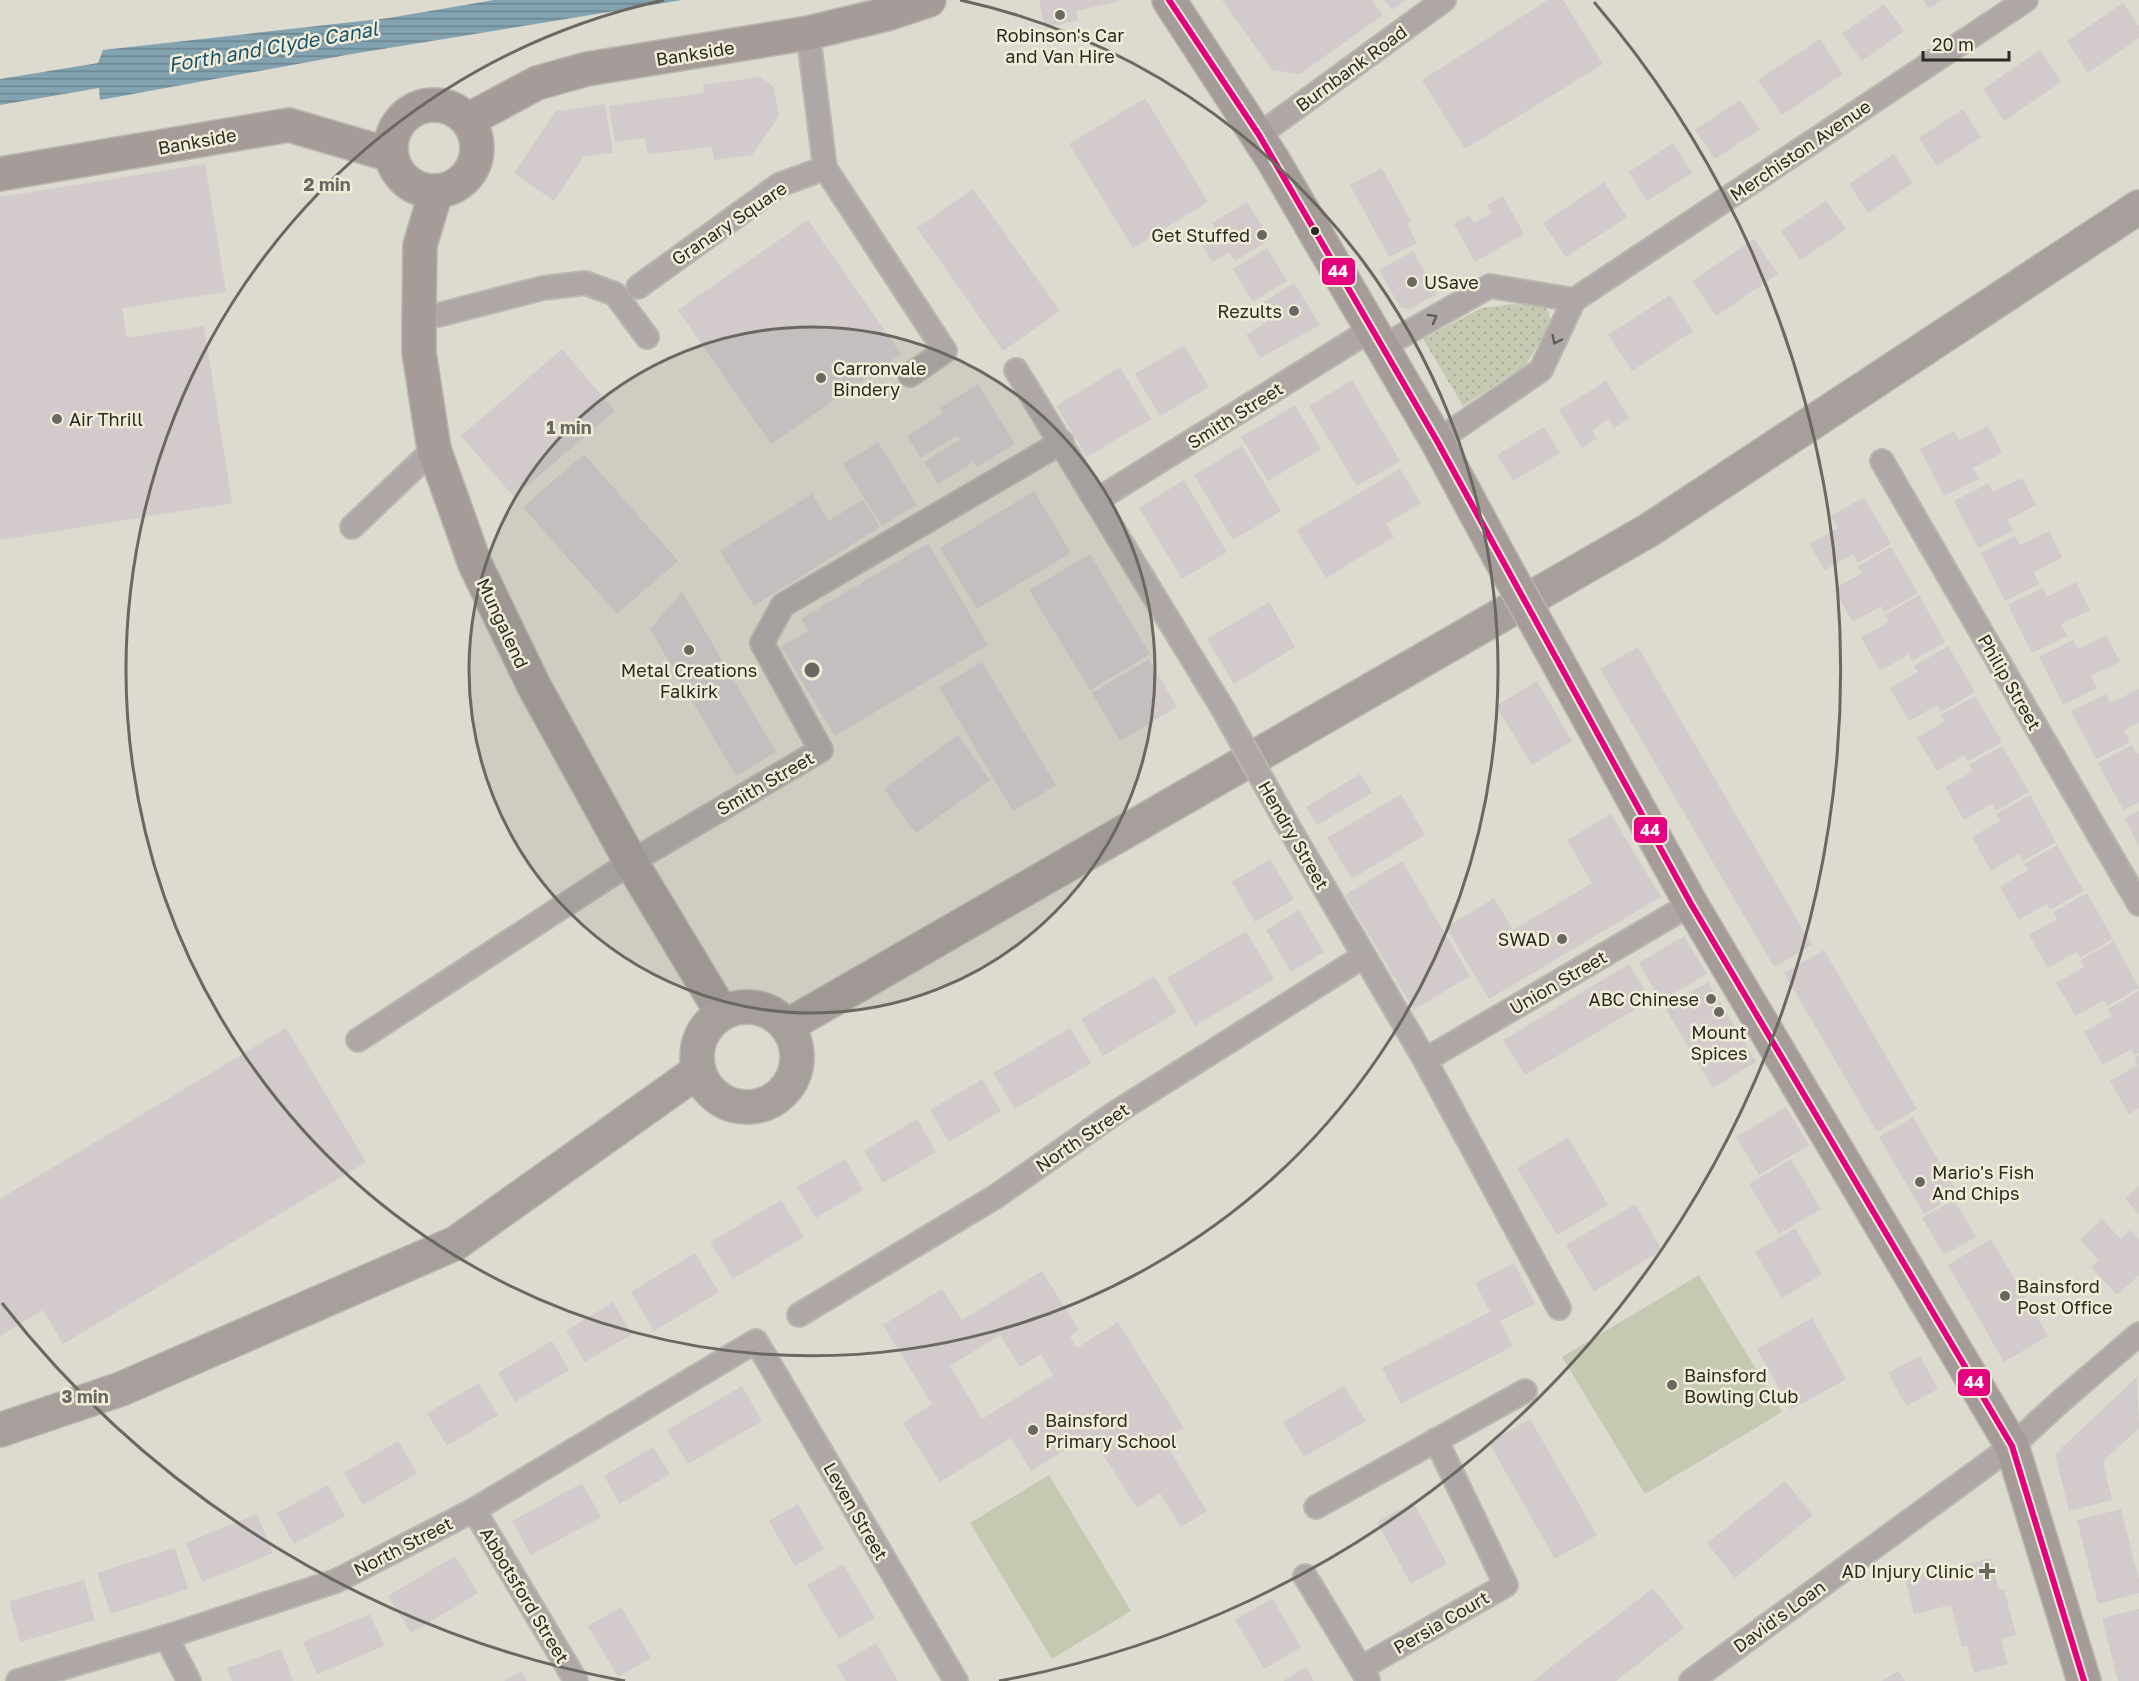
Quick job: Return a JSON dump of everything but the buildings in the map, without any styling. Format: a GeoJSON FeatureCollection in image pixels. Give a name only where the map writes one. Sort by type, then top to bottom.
{"type":"FeatureCollection","features":[{"type":"Feature","properties":{"kind":"main road"},"geometry":{"type":"LineString","coordinates":[[787,1026],[1649,530],[2139,207]]}},
{"type":"Feature","properties":{"kind":"main road"},"geometry":{"type":"LineString","coordinates":[[739,1007],[757,1008],[774,1014],[787,1026],[796,1042],[798,1060],[794,1077],[784,1092],[770,1103],[753,1108],[735,1106],[719,1099],[706,1087],[698,1071],[697,1054],[700,1038],[709,1024],[722,1013],[739,1007]]}},
{"type":"Feature","properties":{"kind":"main road"},"geometry":{"type":"LineString","coordinates":[[0,1430],[121,1389],[456,1243],[698,1071]]}},
{"type":"Feature","properties":{"kind":"street","name":"Bankside"},"geometry":{"type":"LineString","coordinates":[[468,120],[537,83],[587,69],[808,33],[887,14],[929,0]]}},
{"type":"Feature","properties":{"kind":"street"},"geometry":{"type":"LineString","coordinates":[[1169,0],[1258,135],[1377,338],[1437,441],[1691,904],[2012,1446],[2084,1681]]}},
{"type":"Feature","properties":{"kind":"street","name":"Burnbank Road"},"geometry":{"type":"LineString","coordinates":[[1258,135],[1444,0]]}},
{"type":"Feature","properties":{"kind":"street","name":"Merchiston Avenue"},"geometry":{"type":"LineString","coordinates":[[1574,300],[2026,0]]}},
{"type":"Feature","properties":{"kind":"street"},"geometry":{"type":"LineString","coordinates":[[808,33],[825,168],[945,351],[910,375]]}},
{"type":"Feature","properties":{"kind":"street"},"geometry":{"type":"LineString","coordinates":[[427,105],[442,105],[457,110],[468,120],[478,148],[476,163],[468,176],[456,186],[436,192],[420,189],[407,182],[397,171],[391,155],[392,140],[397,126],[413,110],[427,105]]}},
{"type":"Feature","properties":{"kind":"street","name":"Bankside"},"geometry":{"type":"LineString","coordinates":[[0,174],[289,125],[391,155]]}},
{"type":"Feature","properties":{"kind":"street","name":"Granary Square"},"geometry":{"type":"LineString","coordinates":[[638,287],[779,185],[825,168]]}},
{"type":"Feature","properties":{"kind":"street","name":"Mungalend"},"geometry":{"type":"LineString","coordinates":[[436,192],[420,245],[419,320],[419,352],[434,449],[476,564],[529,676],[631,862],[722,1013]]}},
{"type":"Feature","properties":{"kind":"street"},"geometry":{"type":"LineString","coordinates":[[419,320],[543,288],[585,283],[615,294],[647,337]]}},
{"type":"Feature","properties":{"kind":"street"},"geometry":{"type":"LineString","coordinates":[[1377,338],[1490,286],[1574,300],[1541,370],[1437,441]]}},
{"type":"Feature","properties":{"kind":"street","name":"Smith Street"},"geometry":{"type":"LineString","coordinates":[[1097,500],[1377,338]]}},
{"type":"Feature","properties":{"kind":"street","name":"Hendry Street"},"geometry":{"type":"LineString","coordinates":[[1016,369],[1222,709],[1425,1060],[1559,1308]]}},
{"type":"Feature","properties":{"kind":"street","name":"Smith Street"},"geometry":{"type":"LineString","coordinates":[[358,1040],[631,862],[821,750],[762,643],[783,605],[1062,442]]}},
{"type":"Feature","properties":{"kind":"street"},"geometry":{"type":"LineString","coordinates":[[352,527],[434,449]]}},
{"type":"Feature","properties":{"kind":"street","name":"Philip Street"},"geometry":{"type":"LineString","coordinates":[[1882,460],[2139,904]]}},
{"type":"Feature","properties":{"kind":"street","name":"Union Street"},"geometry":{"type":"LineString","coordinates":[[1425,1060],[1691,904]]}},
{"type":"Feature","properties":{"kind":"street","name":"North Street"},"geometry":{"type":"LineString","coordinates":[[799,1315],[995,1197],[1113,1115],[1364,956]]}},
{"type":"Feature","properties":{"kind":"street","name":"David's Loan"},"geometry":{"type":"LineString","coordinates":[[1691,1681],[2012,1446],[2139,1335]]}},
{"type":"Feature","properties":{"kind":"street","name":"North Street"},"geometry":{"type":"LineString","coordinates":[[18,1681],[166,1637],[336,1581],[474,1510],[756,1341]]}},
{"type":"Feature","properties":{"kind":"street","name":"Leven Street"},"geometry":{"type":"LineString","coordinates":[[756,1341],[956,1681]]}},
{"type":"Feature","properties":{"kind":"street"},"geometry":{"type":"LineString","coordinates":[[1316,1507],[1525,1391]]}},
{"type":"Feature","properties":{"kind":"street","name":"Persia Court"},"geometry":{"type":"LineString","coordinates":[[1365,1675],[1506,1585],[1436,1440]]}},
{"type":"Feature","properties":{"kind":"street","name":"Abbotsford Street"},"geometry":{"type":"LineString","coordinates":[[474,1510],[576,1681]]}},
{"type":"Feature","properties":{"kind":"street"},"geometry":{"type":"LineString","coordinates":[[1305,1576],[1365,1675]]}},
{"type":"Feature","properties":{"kind":"street"},"geometry":{"type":"LineString","coordinates":[[166,1637],[189,1681]]}},
{"type":"Feature","properties":{"kind":"green space"},"geometry":{"type":"Polygon","coordinates":[[[1512,304],[1543,306],[1549,312],[1551,327],[1525,365],[1463,406],[1423,339],[1481,308],[1512,304]]]}},
{"type":"Feature","properties":{"kind":"green space","name":"Bainsford Bowling Club"},"geometry":{"type":"Polygon","coordinates":[[[1699,1275],[1782,1412],[1645,1494],[1562,1357],[1699,1275]]]}},
{"type":"Feature","properties":{"kind":"green space"},"geometry":{"type":"Polygon","coordinates":[[[1049,1475],[1131,1611],[1052,1659],[970,1523],[1049,1475]]]}},
{"type":"Feature","properties":{"kind":"water","name":"Forth and Clyde Canal"},"geometry":{"type":"Polygon","coordinates":[[[494,0],[682,0],[352,54],[100,100],[99,88],[0,105],[0,79],[98,63],[103,50],[389,18],[494,0]]]}},
{"type":"Feature","properties":{"kind":"transit line","name":"44"},"geometry":{"type":"LineString","coordinates":[[1169,0],[1259,135],[1437,441],[1691,904],[2012,1446],[2084,1681]]}},
{"type":"Feature","properties":{"kind":"place","name":"Robinson's Car and Van Hire"},"geometry":{"type":"Point","coordinates":[1060,15]}},
{"type":"Feature","properties":{"kind":"place","name":"Get Stuffed"},"geometry":{"type":"Point","coordinates":[1262,235]}},
{"type":"Feature","properties":{"kind":"place","name":"USave"},"geometry":{"type":"Point","coordinates":[1412,282]}},
{"type":"Feature","properties":{"kind":"place","name":"Rezults"},"geometry":{"type":"Point","coordinates":[1294,311]}},
{"type":"Feature","properties":{"kind":"place","name":"Carronvale Bindery"},"geometry":{"type":"Point","coordinates":[821,378]}},
{"type":"Feature","properties":{"kind":"place","name":"Air Thrill"},"geometry":{"type":"Point","coordinates":[57,419]}},
{"type":"Feature","properties":{"kind":"place","name":"Metal Creations Falkirk"},"geometry":{"type":"Point","coordinates":[689,650]}},
{"type":"Feature","properties":{"kind":"place","name":"SWAD"},"geometry":{"type":"Point","coordinates":[1562,939]}},
{"type":"Feature","properties":{"kind":"place","name":"ABC Chinese"},"geometry":{"type":"Point","coordinates":[1711,999]}},
{"type":"Feature","properties":{"kind":"place","name":"Mount Spices"},"geometry":{"type":"Point","coordinates":[1719,1012]}},
{"type":"Feature","properties":{"kind":"place","name":"Mario's Fish And Chips"},"geometry":{"type":"Point","coordinates":[1920,1182]}},
{"type":"Feature","properties":{"kind":"place","name":"Bainsford Post Office"},"geometry":{"type":"Point","coordinates":[2005,1296]}},
{"type":"Feature","properties":{"kind":"place","name":"Bainsford Bowling Club"},"geometry":{"type":"Point","coordinates":[1672,1385]}},
{"type":"Feature","properties":{"kind":"place","name":"Bainsford Primary School"},"geometry":{"type":"Point","coordinates":[1033,1430]}},
{"type":"Feature","properties":{"kind":"place","name":"AD Injury Clinic"},"geometry":{"type":"Point","coordinates":[1987,1571]}}]}
